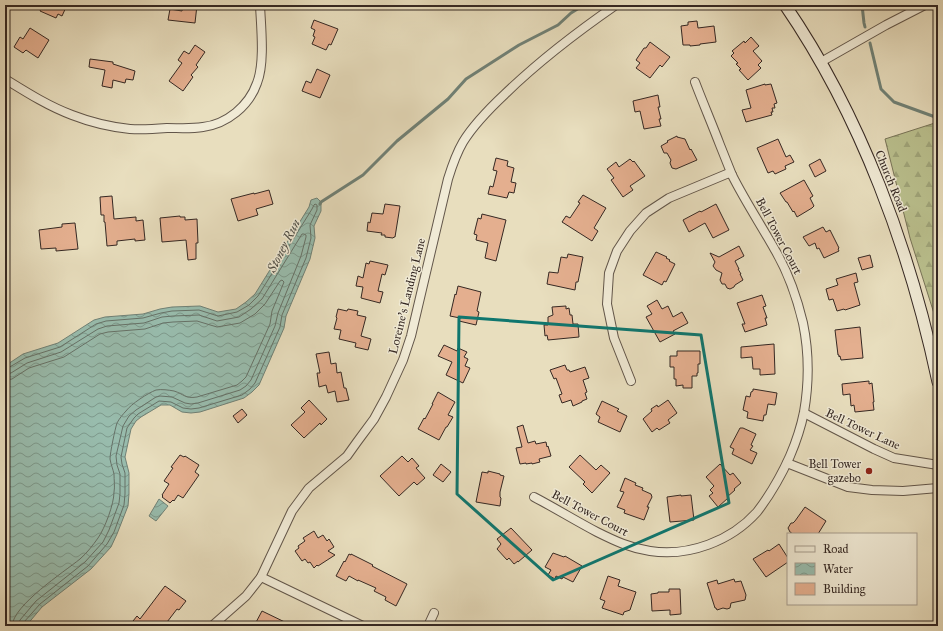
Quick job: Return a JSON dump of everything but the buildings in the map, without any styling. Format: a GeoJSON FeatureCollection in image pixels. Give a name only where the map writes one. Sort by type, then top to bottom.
{"type":"FeatureCollection","features":[{"type":"Feature","properties":{"kind":"main road","name":"Church Road"},"geometry":{"type":"LineString","coordinates":[[785,5],[827,73],[854,127],[872,169],[911,277],[938,382]]}},
{"type":"Feature","properties":{"kind":"street"},"geometry":{"type":"LineString","coordinates":[[5,79],[47,103],[70,114],[102,124],[130,129],[205,127],[228,118],[240,109],[248,100],[258,82],[261,66],[260,5]]}},
{"type":"Feature","properties":{"kind":"street","name":"Loreine's Landing Lane"},"geometry":{"type":"LineString","coordinates":[[212,626],[246,596],[261,577],[292,511],[309,488],[347,456],[374,419],[386,398],[403,360],[411,336],[448,179],[454,160],[462,143],[484,114],[518,81],[565,42],[616,5]]}},
{"type":"Feature","properties":{"kind":"street"},"geometry":{"type":"LineString","coordinates":[[821,62],[886,25],[925,5]]}},
{"type":"Feature","properties":{"kind":"street","name":"Bell Tower Court"},"geometry":{"type":"LineString","coordinates":[[534,497],[584,525],[635,549],[669,553],[687,551],[704,547],[722,539],[750,519],[772,490],[787,463],[796,440],[804,413],[807,383],[803,323],[786,270],[732,175],[695,82]]}},
{"type":"Feature","properties":{"kind":"street"},"geometry":{"type":"LineString","coordinates":[[631,381],[614,338],[607,304],[609,274],[617,251],[630,231],[646,213],[669,198],[729,173],[732,175]]}},
{"type":"Feature","properties":{"kind":"street","name":"Bell Tower Lane"},"geometry":{"type":"LineString","coordinates":[[804,413],[874,450],[894,458],[938,465]]}},
{"type":"Feature","properties":{"kind":"street"},"geometry":{"type":"LineString","coordinates":[[787,463],[848,487],[872,490],[938,488]]}},
{"type":"Feature","properties":{"kind":"street"},"geometry":{"type":"LineString","coordinates":[[261,577],[363,626]]}},
{"type":"Feature","properties":{"kind":"street"},"geometry":{"type":"LineString","coordinates":[[428,626],[434,613]]}},
{"type":"Feature","properties":{"kind":"highlighted area"},"geometry":{"type":"Polygon","coordinates":[[[459,317],[701,335],[729,503],[553,580],[457,494],[459,317]]]}},
{"type":"Feature","properties":{"kind":"green space"},"geometry":{"type":"Polygon","coordinates":[[[938,122],[938,326],[910,238],[885,139],[938,122]]]}},
{"type":"Feature","properties":{"kind":"water"},"geometry":{"type":"Polygon","coordinates":[[[317,198],[321,202],[321,211],[314,226],[315,238],[310,259],[286,316],[284,328],[259,385],[244,398],[200,412],[182,412],[170,405],[161,405],[136,421],[131,429],[125,457],[129,473],[128,506],[111,547],[91,569],[42,607],[26,626],[5,626],[5,366],[23,354],[58,343],[94,320],[105,317],[143,314],[172,307],[200,306],[218,312],[236,309],[255,294],[309,207],[311,200],[317,198]]]}},
{"type":"Feature","properties":{"kind":"water"},"geometry":{"type":"Polygon","coordinates":[[[159,499],[168,506],[156,521],[149,516],[159,499]]]}},
{"type":"Feature","properties":{"kind":"waterway","name":"Stoney Run"},"geometry":{"type":"LineString","coordinates":[[320,204],[363,175],[397,141],[448,99],[466,79],[519,45],[558,25],[571,13],[584,5]]}},
{"type":"Feature","properties":{"kind":"waterway"},"geometry":{"type":"LineString","coordinates":[[862,5],[865,27]]}},
{"type":"Feature","properties":{"kind":"waterway"},"geometry":{"type":"LineString","coordinates":[[870,43],[881,89],[894,102],[938,118]]}},
{"type":"Feature","properties":{"kind":"place","name":"Bell Tower gazebo"},"geometry":{"type":"Point","coordinates":[869,471]}}]}
